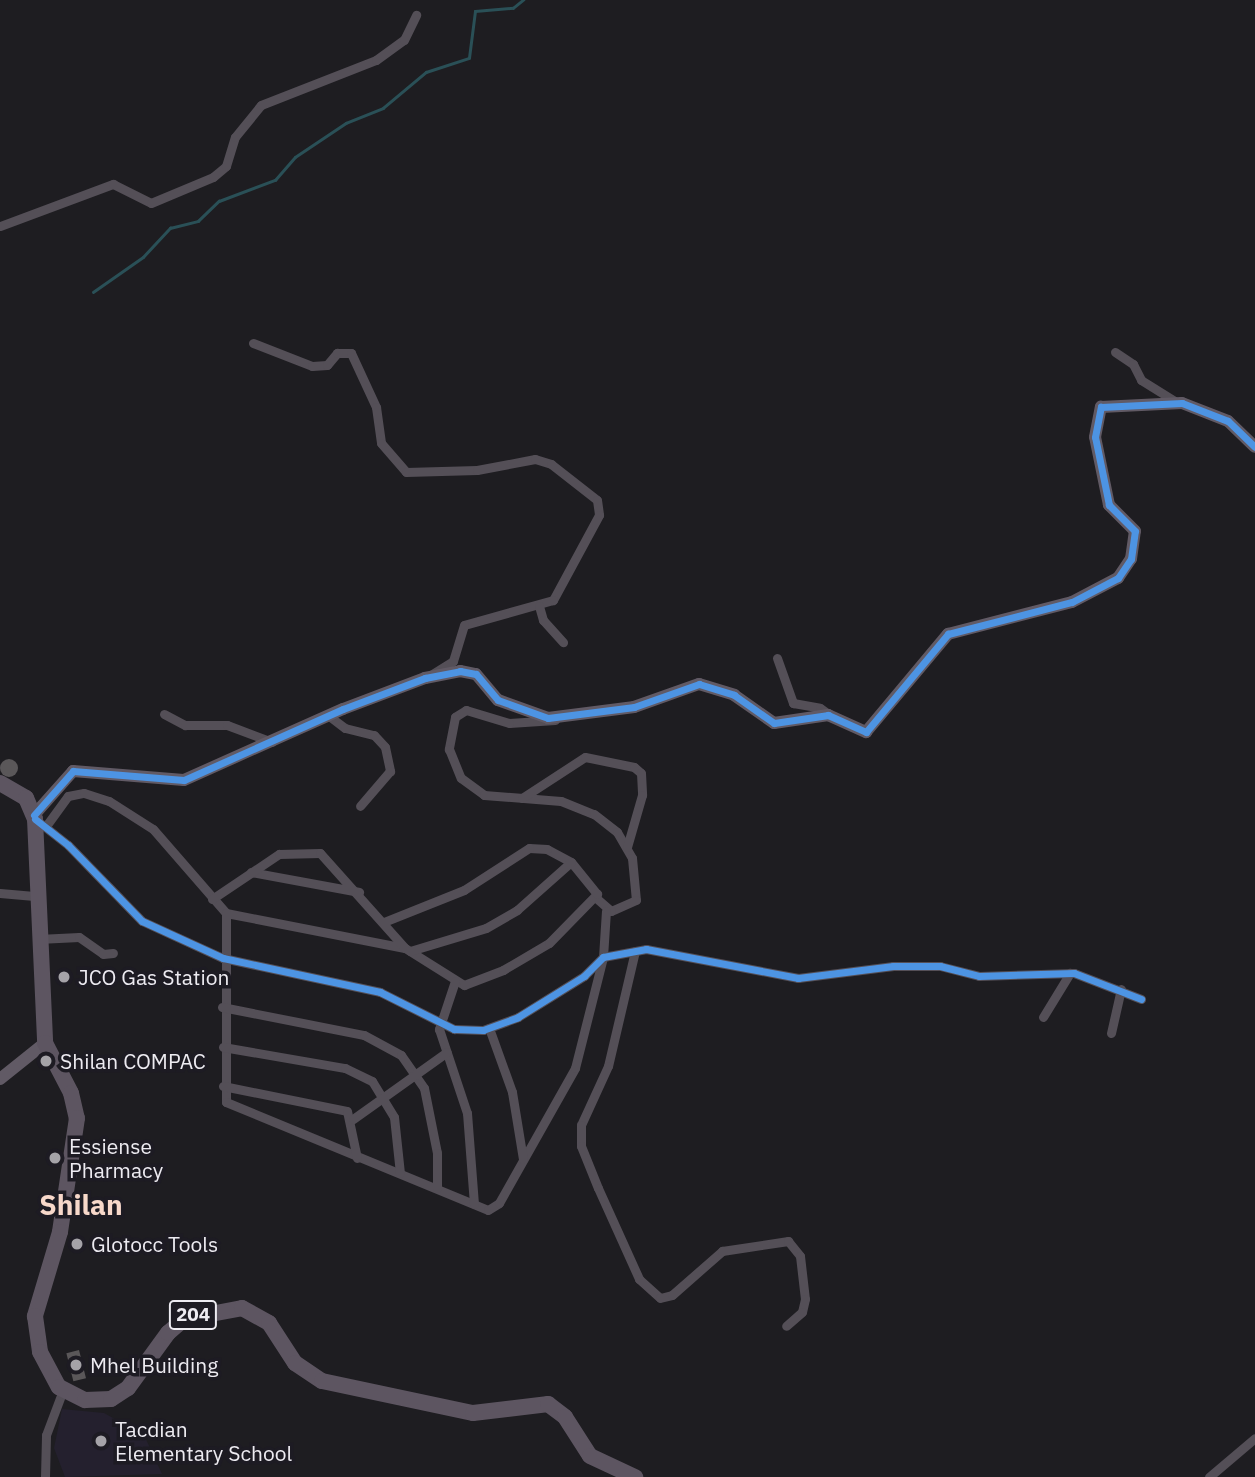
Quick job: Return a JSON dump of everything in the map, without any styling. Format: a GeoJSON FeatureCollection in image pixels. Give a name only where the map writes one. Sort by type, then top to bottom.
{"type":"FeatureCollection","features":[{"type":"Feature","properties":{"kind":"highway"},"geometry":{"type":"LineString","coordinates":[[0,783],[22,794],[38,820],[38,939],[45,1043],[71,1093],[77,1118],[60,1232],[35,1315],[40,1352],[63,1390]]}},
{"type":"Feature","properties":{"kind":"highway","name":"204"},"geometry":{"type":"LineString","coordinates":[[63,1390],[94,1402],[111,1398],[128,1388],[168,1332],[184,1319],[242,1308],[269,1323],[295,1363],[322,1381],[473,1413],[548,1404],[565,1417],[590,1456],[635,1477]]}},
{"type":"Feature","properties":{"kind":"street"},"geometry":{"type":"LineString","coordinates":[[0,226],[113,184],[151,203],[213,177],[226,166],[235,136],[261,104],[376,60],[404,40],[416,15]]}},
{"type":"Feature","properties":{"kind":"street"},"geometry":{"type":"LineString","coordinates":[[38,820],[73,771],[176,781],[425,678],[453,661],[464,625],[538,606],[559,593],[564,574],[599,515],[595,497],[535,459],[477,470],[406,472],[381,443],[376,407],[351,354],[337,353],[327,365],[312,366],[253,344]]}},
{"type":"Feature","properties":{"kind":"street"},"geometry":{"type":"LineString","coordinates":[[1115,352],[1133,364],[1142,380],[1178,403],[1228,421],[1255,447]]}},
{"type":"Feature","properties":{"kind":"street"},"geometry":{"type":"LineString","coordinates":[[777,658],[793,703],[820,708],[831,716],[868,731],[948,634],[1072,602],[1118,578],[1131,559],[1135,531],[1109,505],[1095,437],[1096,414],[1106,403],[1178,403]]}},
{"type":"Feature","properties":{"kind":"street"},"geometry":{"type":"LineString","coordinates":[[538,606],[543,620],[562,642]]}},
{"type":"Feature","properties":{"kind":"street"},"geometry":{"type":"LineString","coordinates":[[425,678],[470,672],[498,699],[559,719]]}},
{"type":"Feature","properties":{"kind":"street"},"geometry":{"type":"LineString","coordinates":[[627,847],[594,814],[551,799],[484,795],[461,778],[449,749],[455,717],[474,709],[509,723],[559,719],[641,705],[699,684],[734,695],[774,723],[831,716]]}},
{"type":"Feature","properties":{"kind":"street"},"geometry":{"type":"LineString","coordinates":[[164,714],[185,725],[227,725],[272,742]]}},
{"type":"Feature","properties":{"kind":"street"},"geometry":{"type":"LineString","coordinates":[[329,716],[345,728],[374,735],[386,747],[390,771],[360,806]]}},
{"type":"Feature","properties":{"kind":"street"},"geometry":{"type":"LineString","coordinates":[[521,799],[581,758],[634,767],[641,773],[642,795],[627,847],[636,900],[625,909],[606,911]]}},
{"type":"Feature","properties":{"kind":"street"},"geometry":{"type":"LineString","coordinates":[[38,820],[68,796],[84,793],[109,801],[153,829],[226,913],[407,949],[486,928],[517,910],[570,862]]}},
{"type":"Feature","properties":{"kind":"street"},"geometry":{"type":"LineString","coordinates":[[38,820],[139,919],[223,958],[380,992],[439,1026],[467,1031],[489,1028],[554,997],[603,957],[635,951],[684,953],[798,978],[893,966],[940,966],[979,976],[1070,973],[1121,989],[1141,999]]}},
{"type":"Feature","properties":{"kind":"street"},"geometry":{"type":"LineString","coordinates":[[226,913],[222,1007],[223,1086],[228,1104],[474,1204],[495,1209],[575,1068],[603,957],[606,911],[597,899],[592,883],[570,862],[547,849],[529,848],[464,890],[384,922]]}},
{"type":"Feature","properties":{"kind":"street"},"geometry":{"type":"LineString","coordinates":[[212,900],[279,854],[308,850],[329,858],[407,949],[455,981],[473,984],[509,967],[556,938],[597,899]]}},
{"type":"Feature","properties":{"kind":"street"},"geometry":{"type":"LineString","coordinates":[[251,872],[359,892]]}},
{"type":"Feature","properties":{"kind":"street"},"geometry":{"type":"LineString","coordinates":[[0,893],[37,896]]}},
{"type":"Feature","properties":{"kind":"street"},"geometry":{"type":"LineString","coordinates":[[38,939],[79,937],[103,954],[113,953]]}},
{"type":"Feature","properties":{"kind":"street"},"geometry":{"type":"LineString","coordinates":[[635,951],[608,1066],[581,1125],[582,1146],[598,1188],[639,1279],[660,1298],[672,1295],[722,1251],[788,1241],[800,1256],[805,1299],[802,1312],[786,1326]]}},
{"type":"Feature","properties":{"kind":"street"},"geometry":{"type":"LineString","coordinates":[[1043,1017],[1070,973]]}},
{"type":"Feature","properties":{"kind":"street"},"geometry":{"type":"LineString","coordinates":[[455,981],[439,1026],[467,1113],[474,1204]]}},
{"type":"Feature","properties":{"kind":"street"},"geometry":{"type":"LineString","coordinates":[[1111,1033],[1121,989]]}},
{"type":"Feature","properties":{"kind":"street"},"geometry":{"type":"LineString","coordinates":[[222,1007],[379,1040],[417,1075],[432,1119],[437,1188]]}},
{"type":"Feature","properties":{"kind":"street"},"geometry":{"type":"LineString","coordinates":[[489,1028],[512,1092],[523,1158]]}},
{"type":"Feature","properties":{"kind":"street"},"geometry":{"type":"LineString","coordinates":[[2,1080],[45,1043]]}},
{"type":"Feature","properties":{"kind":"street"},"geometry":{"type":"LineString","coordinates":[[223,1047],[345,1068],[372,1081],[385,1097],[398,1138],[400,1173]]}},
{"type":"Feature","properties":{"kind":"street"},"geometry":{"type":"LineString","coordinates":[[353,1119],[447,1052]]}},
{"type":"Feature","properties":{"kind":"street"},"geometry":{"type":"LineString","coordinates":[[223,1086],[337,1107],[353,1119],[358,1158]]}},
{"type":"Feature","properties":{"kind":"street"},"geometry":{"type":"LineString","coordinates":[[45,1477],[46,1435],[63,1390]]}},
{"type":"Feature","properties":{"kind":"street"},"geometry":{"type":"LineString","coordinates":[[1209,1477],[1255,1438]]}},
{"type":"Feature","properties":{"kind":"shaded area","name":"Tacdian Elementary School"},"geometry":{"type":"Polygon","coordinates":[[[62,1409],[104,1413],[144,1435],[162,1474],[65,1477],[54,1448],[62,1409]]]}},
{"type":"Feature","properties":{"kind":"building"},"geometry":{"type":"Polygon","coordinates":[[[9,759],[17,764],[18,768],[13,776],[9,777],[1,772],[0,768],[5,760],[9,759]]]}},
{"type":"Feature","properties":{"kind":"building","name":"Mhel Building"},"geometry":{"type":"Polygon","coordinates":[[[79,1350],[86,1378],[73,1381],[66,1353],[79,1350]]]}},
{"type":"Feature","properties":{"kind":"waterway"},"geometry":{"type":"LineString","coordinates":[[93,292],[143,257],[170,228],[198,221],[219,201],[275,180],[295,157],[346,123],[383,108],[426,72],[469,58],[475,11],[513,8],[523,0]]}},
{"type":"Feature","properties":{"kind":"cycle path"},"geometry":{"type":"LineString","coordinates":[[34,815],[73,771],[184,780],[343,709],[425,678],[460,671],[476,674],[498,700],[548,718],[634,707],[699,684],[734,695],[774,723],[828,715],[866,732],[948,634],[1072,602],[1118,578],[1131,559],[1135,531],[1109,505],[1095,437],[1101,407],[1182,403],[1228,421],[1255,447]]}},
{"type":"Feature","properties":{"kind":"cycle path"},"geometry":{"type":"LineString","coordinates":[[35,819],[68,845],[142,921],[223,958],[380,992],[454,1029],[483,1030],[518,1017],[584,976],[603,957],[646,949],[798,978],[893,966],[940,966],[979,976],[1074,973],[1141,999]]}},
{"type":"Feature","properties":{"kind":"place","name":"JCO Gas Station"},"geometry":{"type":"Point","coordinates":[64,977]}},
{"type":"Feature","properties":{"kind":"place","name":"Shilan COMPAC"},"geometry":{"type":"Point","coordinates":[46,1061]}},
{"type":"Feature","properties":{"kind":"place","name":"Essiense Pharmacy"},"geometry":{"type":"Point","coordinates":[55,1158]}},
{"type":"Feature","properties":{"kind":"place","name":"Glotocc Tools"},"geometry":{"type":"Point","coordinates":[77,1244]}},
{"type":"Feature","properties":{"kind":"place","name":"Mhel Building"},"geometry":{"type":"Point","coordinates":[76,1365]}},
{"type":"Feature","properties":{"kind":"place","name":"Tacdian Elementary School"},"geometry":{"type":"Point","coordinates":[101,1441]}},
{"type":"Feature","properties":{"kind":"district","name":"Shilan"},"geometry":{"type":"Point","coordinates":[81,1205]}}]}
